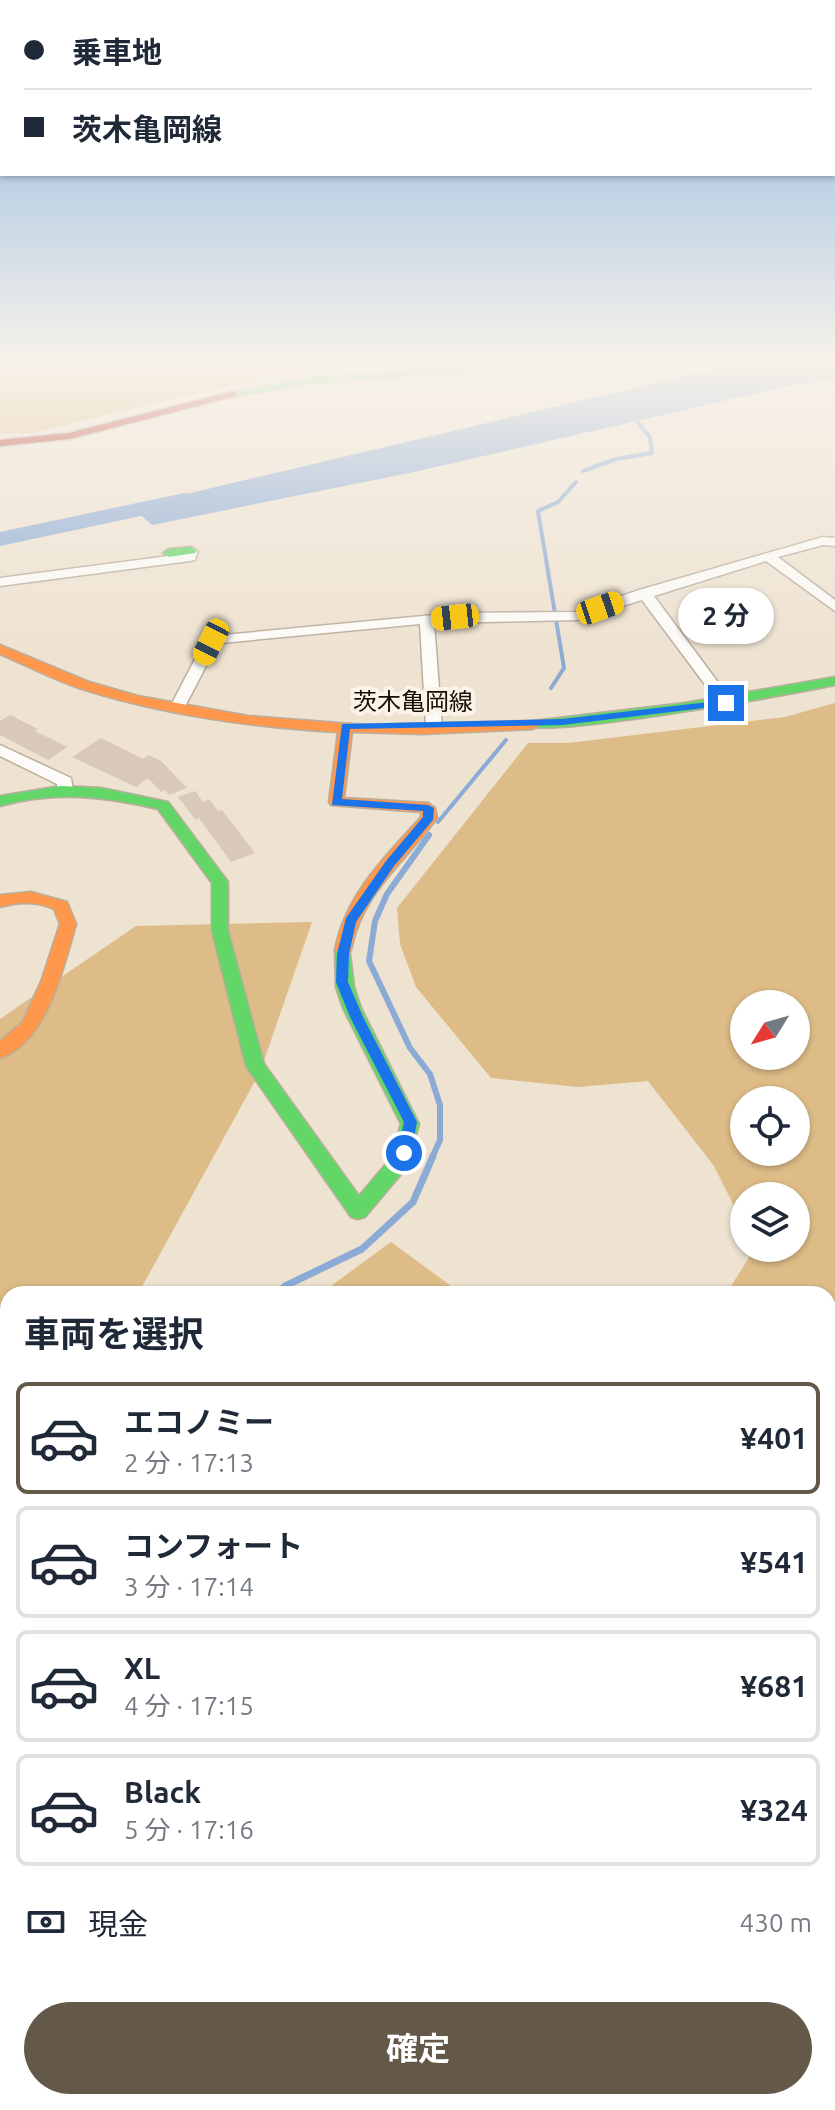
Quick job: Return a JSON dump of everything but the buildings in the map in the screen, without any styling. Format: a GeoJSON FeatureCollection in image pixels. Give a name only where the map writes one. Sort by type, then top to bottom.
{"type":"FeatureCollection","features":[{"type":"Feature","properties":{"kind":"street"},"geometry":{"type":"LineString","coordinates":[[177,709],[211,642],[218,639],[427,620],[577,616],[768,556],[823,541],[835,542]]}},
{"type":"Feature","properties":{"kind":"street"},"geometry":{"type":"LineString","coordinates":[[0,573],[191,551],[190,557],[0,582]]}},
{"type":"Feature","properties":{"kind":"street"},"geometry":{"type":"LineString","coordinates":[[768,556],[835,607]]}},
{"type":"Feature","properties":{"kind":"street"},"geometry":{"type":"LineString","coordinates":[[644,593],[726,703]]}},
{"type":"Feature","properties":{"kind":"street"},"geometry":{"type":"LineString","coordinates":[[427,620],[434,727]]}},
{"type":"Feature","properties":{"kind":"street","name":"茨木亀岡線"},"geometry":{"type":"LineString","coordinates":[[0,649],[31,667],[73,683],[177,709],[346,726],[434,727],[613,717],[726,703],[835,681]]}},
{"type":"Feature","properties":{"kind":"street"},"geometry":{"type":"LineString","coordinates":[[0,801],[19,793],[91,788],[163,805],[220,882],[220,931],[255,1066],[358,1211],[387,1181],[404,1153],[410,1122],[356,1017],[342,982],[343,954],[351,921],[390,864],[429,818],[428,808],[336,802],[346,726]]}},
{"type":"Feature","properties":{"kind":"street"},"geometry":{"type":"LineString","coordinates":[[0,750],[65,782],[65,790]]}},
{"type":"Feature","properties":{"kind":"street"},"geometry":{"type":"LineString","coordinates":[[0,901],[18,896],[46,898],[61,906],[68,924],[50,982],[29,1027],[0,1051]]}},
{"type":"Feature","properties":{"kind":"shaded area"},"geometry":{"type":"Polygon","coordinates":[[[835,703],[835,1286],[731,1286],[746,1262],[810,1262],[810,1182],[730,1182],[730,1198],[714,1166],[648,1081],[578,1087],[491,1078],[416,987],[400,944],[397,908],[528,743],[568,743],[785,717],[835,703]]]}},
{"type":"Feature","properties":{"kind":"shaded area"},"geometry":{"type":"Polygon","coordinates":[[[312,922],[260,1072],[142,1286],[0,1286],[0,1019],[136,926],[312,922]]]}},
{"type":"Feature","properties":{"kind":"shaded area"},"geometry":{"type":"Polygon","coordinates":[[[391,1242],[451,1286],[331,1286],[391,1242]]]}},
{"type":"Feature","properties":{"kind":"water"},"geometry":{"type":"Polygon","coordinates":[[[324,461],[460,461],[152,525],[131,507],[324,461]]]}},
{"type":"Feature","properties":{"kind":"waterway"},"geometry":{"type":"LineString","coordinates":[[583,471],[609,461]]}},
{"type":"Feature","properties":{"kind":"waterway"},"geometry":{"type":"LineString","coordinates":[[551,688],[564,668],[538,511],[558,502],[576,482]]}},
{"type":"Feature","properties":{"kind":"waterway"},"geometry":{"type":"LineString","coordinates":[[0,539],[184,500]]}},
{"type":"Feature","properties":{"kind":"waterway"},"geometry":{"type":"LineString","coordinates":[[438,822],[506,740]]}},
{"type":"Feature","properties":{"kind":"waterway"},"geometry":{"type":"LineString","coordinates":[[429,835],[387,894],[375,921],[369,961],[410,1048],[430,1074],[440,1105],[440,1140],[432,1158]]}},
{"type":"Feature","properties":{"kind":"waterway"},"geometry":{"type":"LineString","coordinates":[[285,1286],[362,1249],[413,1202],[433,1156]]}},
{"type":"Feature","properties":{"kind":"traffic: fast"},"geometry":{"type":"LineString","coordinates":[[169,553],[191,551]]}},
{"type":"Feature","properties":{"kind":"traffic: fast"},"geometry":{"type":"LineString","coordinates":[[533,725],[685,708],[835,681]]}},
{"type":"Feature","properties":{"kind":"traffic: fast"},"geometry":{"type":"LineString","coordinates":[[0,801],[61,790],[122,796],[163,805],[220,882],[220,931],[255,1066],[358,1211],[400,1161],[410,1124],[352,1008],[345,987],[343,950]]}},
{"type":"Feature","properties":{"kind":"traffic: slow"},"geometry":{"type":"LineString","coordinates":[[0,649],[52,673],[136,700],[248,720],[365,729],[533,725]]}},
{"type":"Feature","properties":{"kind":"traffic: slow"},"geometry":{"type":"LineString","coordinates":[[343,950],[347,931],[364,895],[429,818],[428,808],[336,802],[346,726]]}},
{"type":"Feature","properties":{"kind":"traffic: slow"},"geometry":{"type":"LineString","coordinates":[[0,901],[24,897],[46,900],[61,906],[68,924],[50,982],[29,1027],[0,1051]]}},
{"type":"Feature","properties":{"kind":"route"},"geometry":{"type":"LineString","coordinates":[[404,1153],[410,1122],[356,1017],[342,982],[343,954],[351,921],[390,864],[429,818],[428,808],[336,802],[346,726],[434,727],[562,722],[726,703]]}}]}
